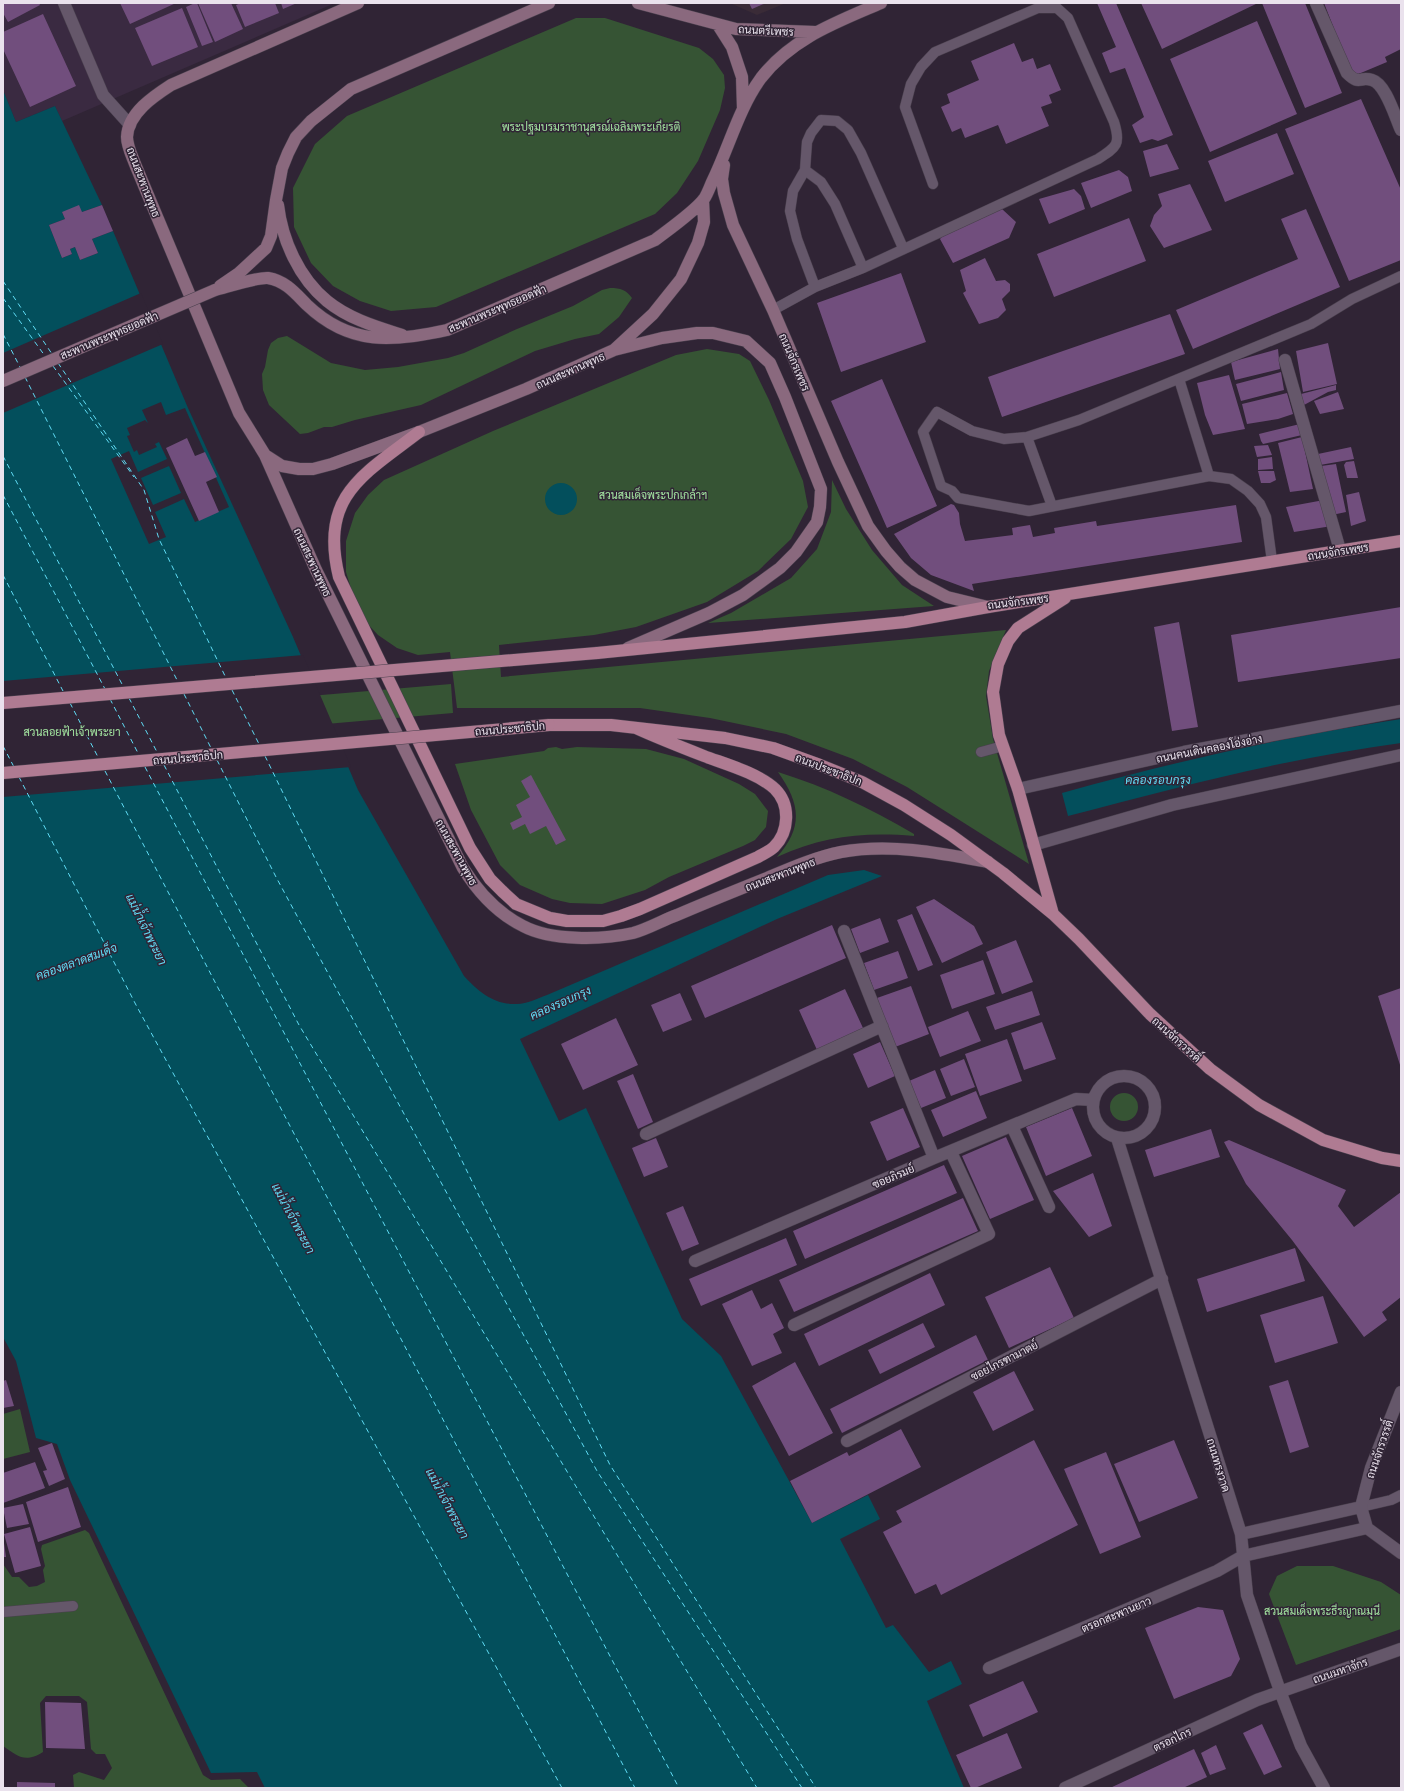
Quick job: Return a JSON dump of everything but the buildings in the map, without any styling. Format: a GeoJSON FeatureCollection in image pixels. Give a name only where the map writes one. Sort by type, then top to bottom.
{"type":"FeatureCollection","features":[{"type":"Feature","properties":{"kind":"main road"},"geometry":{"type":"LineString","coordinates":[[419,432],[358,480],[345,496],[335,526],[335,561],[339,577],[470,848],[490,879],[516,904],[550,918],[567,921],[603,921],[647,906],[758,857],[774,847],[783,833],[787,813],[781,797],[775,789],[735,768],[636,728]]}},
{"type":"Feature","properties":{"kind":"main road","name":"ถนนจักรเพชร"},"geometry":{"type":"LineString","coordinates":[[988,607],[1401,541]]}},
{"type":"Feature","properties":{"kind":"main road"},"geometry":{"type":"LineString","coordinates":[[1053,914],[1019,793],[999,735],[993,692],[998,664],[1008,641],[1018,628],[1069,595]]}},
{"type":"Feature","properties":{"kind":"main road"},"geometry":{"type":"LineString","coordinates":[[3,703],[597,654],[905,622],[988,607]]}},
{"type":"Feature","properties":{"kind":"main road","name":"ถนนประชาธิปก"},"geometry":{"type":"LineString","coordinates":[[3,773],[549,725],[611,725],[725,738],[773,748],[820,764],[862,782],[904,805],[988,862]]}},
{"type":"Feature","properties":{"kind":"main road","name":"ถนนจักรวรรดิ์"},"geometry":{"type":"LineString","coordinates":[[988,862],[1053,914],[1080,939],[1150,1014],[1210,1069],[1259,1105],[1323,1140],[1382,1158],[1401,1160]]}},
{"type":"Feature","properties":{"kind":"street"},"geometry":{"type":"LineString","coordinates":[[64,3],[104,95],[130,125]]}},
{"type":"Feature","properties":{"kind":"street","name":"ถนนสะพานพุทธ"},"geometry":{"type":"LineString","coordinates":[[358,3],[171,85],[144,104],[130,125],[127,136],[129,150],[134,164],[240,413],[265,456],[316,570],[463,868],[474,886],[489,902],[524,927],[561,936],[599,938],[633,933],[802,864],[841,852],[895,849],[926,852],[988,862]]}},
{"type":"Feature","properties":{"kind":"street"},"geometry":{"type":"LineString","coordinates":[[501,23],[528,3]]}},
{"type":"Feature","properties":{"kind":"street"},"geometry":{"type":"LineString","coordinates":[[501,23],[550,3]]}},
{"type":"Feature","properties":{"kind":"street"},"geometry":{"type":"LineString","coordinates":[[638,3],[718,25]]}},
{"type":"Feature","properties":{"kind":"street","name":"ถนนตรีเพชร"},"geometry":{"type":"LineString","coordinates":[[743,110],[761,78],[785,53],[815,32],[881,3]]}},
{"type":"Feature","properties":{"kind":"street"},"geometry":{"type":"LineString","coordinates":[[1316,3],[1346,73],[1354,80],[1360,81],[1370,79],[1378,82],[1385,91],[1401,130]]}},
{"type":"Feature","properties":{"kind":"street","name":"สะพานพระพุทธยอดฟ้า"},"geometry":{"type":"LineString","coordinates":[[215,290],[239,273],[266,248],[271,236],[277,191],[282,168],[296,137],[310,121],[351,89],[501,23]]}},
{"type":"Feature","properties":{"kind":"street","name":"ถนนตรีเพชร"},"geometry":{"type":"LineString","coordinates":[[718,25],[757,30],[815,32]]}},
{"type":"Feature","properties":{"kind":"street","name":"ถนนจักรเพชร"},"geometry":{"type":"LineString","coordinates":[[703,200],[724,157],[732,134],[743,110],[742,77],[732,47],[718,25]]}},
{"type":"Feature","properties":{"kind":"street","name":"ถนนจักรเพชร"},"geometry":{"type":"LineString","coordinates":[[724,157],[722,180],[728,210],[773,310],[838,462],[868,526],[886,551],[915,580],[947,597],[988,607]]}},
{"type":"Feature","properties":{"kind":"street"},"geometry":{"type":"LineString","coordinates":[[277,191],[283,227],[291,251],[301,270],[318,292],[328,302],[352,317],[381,329],[411,338]]}},
{"type":"Feature","properties":{"kind":"street","name":"ถนนสะพานพุทธ"},"geometry":{"type":"LineString","coordinates":[[265,456],[282,466],[299,469],[313,469],[419,432],[526,389],[614,350],[653,314],[681,278],[698,243],[704,222],[703,200]]}},
{"type":"Feature","properties":{"kind":"street","name":"สะพานพระพุทธยอดฟ้า"},"geometry":{"type":"LineString","coordinates":[[3,381],[215,290],[267,278],[286,285],[319,315],[334,325],[361,336],[383,339],[411,338],[446,330],[654,240],[676,225],[703,200]]}},
{"type":"Feature","properties":{"kind":"street"},"geometry":{"type":"LineString","coordinates":[[614,350],[662,338],[697,333],[713,333],[746,341],[770,363],[821,489],[818,522],[796,552],[780,568],[743,595],[709,613],[621,651]]}},
{"type":"Feature","properties":{"kind":"street"},"geometry":{"type":"LineString","coordinates":[[1284,360],[1340,550]]}},
{"type":"Feature","properties":{"kind":"street","name":"ถนนคนเดินคลองโอ่งอ่าง"},"geometry":{"type":"LineString","coordinates":[[1019,793],[1184,752],[1401,711]]}},
{"type":"Feature","properties":{"kind":"street"},"geometry":{"type":"LineString","coordinates":[[1031,839],[1172,805],[1401,755]]}},
{"type":"Feature","properties":{"kind":"street"},"geometry":{"type":"LineString","coordinates":[[844,931],[934,1158]]}},
{"type":"Feature","properties":{"kind":"street"},"geometry":{"type":"LineString","coordinates":[[646,1134],[882,1026]]}},
{"type":"Feature","properties":{"kind":"street"},"geometry":{"type":"LineString","coordinates":[[1124,1076],[1134,1078],[1143,1083],[1150,1091],[1154,1100],[1155,1111],[1149,1125],[1138,1136],[1117,1138],[1100,1128],[1095,1120],[1092,1110],[1093,1100],[1097,1090],[1104,1082],[1124,1076]]}},
{"type":"Feature","properties":{"kind":"street","name":"ซอยภิรมย์"},"geometry":{"type":"LineString","coordinates":[[695,1261],[934,1158],[1076,1099],[1093,1100]]}},
{"type":"Feature","properties":{"kind":"street"},"geometry":{"type":"LineString","coordinates":[[1012,1126],[1049,1206]]}},
{"type":"Feature","properties":{"kind":"street","name":"ถนนทรงวาด"},"geometry":{"type":"LineString","coordinates":[[1117,1138],[1240,1534],[1247,1595],[1280,1691],[1301,1746],[1324,1788]]}},
{"type":"Feature","properties":{"kind":"street"},"geometry":{"type":"LineString","coordinates":[[794,1325],[989,1234],[950,1152]]}},
{"type":"Feature","properties":{"kind":"street","name":"ซอยไกรฑามาตย์"},"geometry":{"type":"LineString","coordinates":[[847,1441],[1162,1279]]}},
{"type":"Feature","properties":{"kind":"street","name":"ถนนจักรวรรดิ์"},"geometry":{"type":"LineString","coordinates":[[1362,1507],[1371,1468],[1401,1392]]}},
{"type":"Feature","properties":{"kind":"street"},"geometry":{"type":"LineString","coordinates":[[1240,1534],[1362,1507],[1367,1528],[1401,1554]]}},
{"type":"Feature","properties":{"kind":"street","name":"ตรอกสะพานยาว"},"geometry":{"type":"LineString","coordinates":[[988,1668],[1217,1571],[1243,1556],[1367,1528]]}},
{"type":"Feature","properties":{"kind":"street","name":"ถนนมหาจักร"},"geometry":{"type":"LineString","coordinates":[[1280,1691],[1401,1649]]}},
{"type":"Feature","properties":{"kind":"street","name":"ตรอกไกร"},"geometry":{"type":"LineString","coordinates":[[1065,1788],[1257,1700],[1280,1691]]}},
{"type":"Feature","properties":{"kind":"lane"},"geometry":{"type":"LineString","coordinates":[[773,310],[815,287],[863,268],[903,248],[1098,159],[1114,148],[1118,135],[1114,122],[1068,18],[1057,8],[1038,8],[935,52],[920,67],[911,84],[905,108],[933,184]]}},
{"type":"Feature","properties":{"kind":"lane"},"geometry":{"type":"LineString","coordinates":[[815,287],[797,239],[790,211],[793,191],[805,170],[807,142],[811,133],[821,120],[837,121],[848,130],[903,248]]}},
{"type":"Feature","properties":{"kind":"lane"},"geometry":{"type":"LineString","coordinates":[[805,170],[821,182],[835,204],[863,268]]}},
{"type":"Feature","properties":{"kind":"lane"},"geometry":{"type":"LineString","coordinates":[[1272,561],[1266,517],[1260,504],[1248,491],[1231,479],[1209,476],[1029,511],[958,498],[952,491],[941,486],[923,432],[937,412],[972,432],[1004,439],[1027,437],[1079,420],[1311,324],[1352,299],[1401,276]]}},
{"type":"Feature","properties":{"kind":"lane"},"geometry":{"type":"LineString","coordinates":[[1179,379],[1209,476]]}},
{"type":"Feature","properties":{"kind":"lane"},"geometry":{"type":"LineString","coordinates":[[1027,437],[1052,506]]}},
{"type":"Feature","properties":{"kind":"lane"},"geometry":{"type":"LineString","coordinates":[[981,752],[1003,746]]}},
{"type":"Feature","properties":{"kind":"lane"},"geometry":{"type":"LineString","coordinates":[[1362,1507],[1391,1500],[1401,1495]]}},
{"type":"Feature","properties":{"kind":"lane"},"geometry":{"type":"LineString","coordinates":[[3,1612],[73,1606]]}},
{"type":"Feature","properties":{"kind":"shaded area"},"geometry":{"type":"Polygon","coordinates":[[[3,3],[335,3],[62,121],[55,106],[16,122],[3,90],[3,3]]]}},
{"type":"Feature","properties":{"kind":"shaded area"},"geometry":{"type":"Polygon","coordinates":[[[730,3],[786,3],[757,15],[730,3]]]}},
{"type":"Feature","properties":{"kind":"green space","name":"พระปฐมบรมราชานุสรณ์เฉลิมพระเกียรติ"},"geometry":{"type":"Polygon","coordinates":[[[576,18],[605,18],[699,48],[713,59],[724,75],[725,88],[720,110],[698,161],[677,193],[655,214],[436,307],[391,311],[360,301],[333,286],[311,263],[294,227],[293,188],[315,144],[347,116],[576,18]]]}},
{"type":"Feature","properties":{"kind":"green space"},"geometry":{"type":"Polygon","coordinates":[[[610,288],[623,290],[632,298],[619,317],[599,334],[575,339],[535,351],[421,405],[355,420],[332,427],[324,427],[308,433],[300,434],[269,405],[263,390],[262,374],[265,367],[268,350],[271,343],[278,338],[287,336],[331,363],[365,370],[398,367],[448,358],[464,353],[573,306],[602,290],[610,288]]]}},
{"type":"Feature","properties":{"kind":"green space","name":"สวนสมเด็จพระปกเกล้าฯ"},"geometry":{"type":"Polygon","coordinates":[[[707,349],[739,354],[750,361],[769,400],[803,481],[808,507],[791,539],[758,571],[707,602],[636,627],[594,635],[499,645],[501,677],[1006,630],[989,671],[986,696],[993,739],[1029,864],[907,787],[853,759],[786,734],[710,718],[640,708],[457,708],[450,652],[418,655],[397,648],[378,635],[364,620],[353,595],[346,572],[346,541],[355,513],[368,495],[384,480],[493,431],[676,355],[707,349]]]}},
{"type":"Feature","properties":{"kind":"green space"},"geometry":{"type":"Polygon","coordinates":[[[832,480],[846,509],[872,550],[902,585],[934,606],[708,623],[731,613],[791,578],[817,549],[831,512],[832,480]]]}},
{"type":"Feature","properties":{"kind":"green space","name":"สวนลอยฟ้าเจ้าพระยา"},"geometry":{"type":"Polygon","coordinates":[[[451,684],[453,713],[3,752],[3,722],[451,684]]]}},
{"type":"Feature","properties":{"kind":"green space"},"geometry":{"type":"Polygon","coordinates":[[[556,747],[562,749],[577,747],[646,749],[684,759],[739,784],[755,794],[768,811],[766,827],[755,840],[669,877],[645,890],[602,904],[570,903],[552,899],[520,885],[500,865],[471,810],[455,764],[544,751],[548,748],[556,747]]]}},
{"type":"Feature","properties":{"kind":"green space"},"geometry":{"type":"Polygon","coordinates":[[[778,772],[813,784],[848,799],[897,824],[914,834],[914,836],[861,835],[844,837],[811,844],[777,857],[786,846],[792,835],[796,815],[791,794],[778,772]]]}},
{"type":"Feature","properties":{"kind":"green space"},"geometry":{"type":"Polygon","coordinates":[[[1124,1093],[1134,1097],[1138,1107],[1134,1117],[1124,1121],[1114,1117],[1110,1107],[1114,1097],[1124,1093]]]}},
{"type":"Feature","properties":{"kind":"green space"},"geometry":{"type":"Polygon","coordinates":[[[20,1409],[30,1452],[3,1459],[3,1414],[20,1409]]]}},
{"type":"Feature","properties":{"kind":"green space"},"geometry":{"type":"Polygon","coordinates":[[[85,1530],[89,1533],[203,1775],[211,1780],[240,1779],[249,1788],[74,1788],[73,1775],[79,1772],[104,1780],[112,1768],[105,1754],[96,1754],[91,1749],[87,1702],[79,1696],[46,1696],[40,1703],[43,1752],[27,1758],[18,1756],[3,1746],[3,1564],[12,1577],[19,1577],[29,1587],[37,1586],[45,1582],[43,1570],[45,1566],[41,1549],[42,1545],[85,1530]]]}},
{"type":"Feature","properties":{"kind":"green space","name":"สวนสมเด็จพระธีรญาณมุนี"},"geometry":{"type":"Polygon","coordinates":[[[1297,1566],[1333,1566],[1381,1582],[1401,1595],[1401,1629],[1296,1665],[1269,1594],[1277,1576],[1297,1566]]]}},
{"type":"Feature","properties":{"kind":"water"},"geometry":{"type":"Polygon","coordinates":[[[3,90],[16,122],[55,106],[102,205],[82,212],[62,212],[65,219],[49,225],[62,258],[72,254],[70,249],[75,247],[80,260],[98,253],[92,239],[113,231],[188,408],[293,637],[358,790],[464,976],[475,987],[494,1000],[509,1004],[525,1003],[828,875],[864,870],[882,876],[777,919],[520,1039],[559,1121],[586,1108],[682,1319],[721,1356],[812,1523],[868,1495],[880,1519],[840,1539],[886,1628],[893,1625],[929,1672],[951,1661],[962,1684],[927,1701],[964,1788],[265,1788],[257,1772],[211,1773],[70,1480],[57,1444],[36,1438],[16,1361],[3,1337],[3,90]]]}},
{"type":"Feature","properties":{"kind":"water"},"geometry":{"type":"Polygon","coordinates":[[[558,483],[564,483],[574,490],[577,499],[576,505],[570,512],[564,515],[558,515],[548,508],[545,502],[545,496],[552,486],[558,483]]]}},
{"type":"Feature","properties":{"kind":"water","name":"คลองรอบกรุง"},"geometry":{"type":"Polygon","coordinates":[[[1401,719],[1401,743],[1359,749],[1233,774],[1068,816],[1062,793],[1188,760],[1316,733],[1401,719]]]}},
{"type":"Feature","properties":{"kind":"pier"},"geometry":{"type":"Polygon","coordinates":[[[141,293],[163,344],[3,413],[3,353],[141,293]]]}},
{"type":"Feature","properties":{"kind":"pier"},"geometry":{"type":"Polygon","coordinates":[[[161,402],[166,415],[185,408],[229,507],[195,522],[184,499],[155,512],[166,537],[149,544],[111,459],[129,451],[138,472],[167,459],[159,442],[155,444],[157,447],[139,455],[137,450],[134,452],[127,436],[130,435],[127,428],[145,420],[148,423],[142,410],[161,402]],[[169,466],[141,478],[153,505],[181,493],[169,466]]]}},
{"type":"Feature","properties":{"kind":"pier"},"geometry":{"type":"Polygon","coordinates":[[[303,655],[351,767],[3,797],[3,681],[303,655]]]}},
{"type":"Feature","properties":{"kind":"ferry route"},"geometry":{"type":"LineString","coordinates":[[3,281],[52,354]]}},
{"type":"Feature","properties":{"kind":"ferry route"},"geometry":{"type":"LineString","coordinates":[[3,298],[45,356]]}},
{"type":"Feature","properties":{"kind":"ferry route"},"geometry":{"type":"LineString","coordinates":[[3,334],[20,367]]}},
{"type":"Feature","properties":{"kind":"ferry route"},"geometry":{"type":"LineString","coordinates":[[58,363],[144,490],[159,539],[226,678]]}},
{"type":"Feature","properties":{"kind":"ferry route"},"geometry":{"type":"LineString","coordinates":[[53,366],[134,477]]}},
{"type":"Feature","properties":{"kind":"ferry route"},"geometry":{"type":"LineString","coordinates":[[25,377],[178,682]]}},
{"type":"Feature","properties":{"kind":"ferry route"},"geometry":{"type":"LineString","coordinates":[[3,456],[124,688]]}},
{"type":"Feature","properties":{"kind":"ferry route"},"geometry":{"type":"LineString","coordinates":[[3,495],[105,689]]}},
{"type":"Feature","properties":{"kind":"ferry route"},"geometry":{"type":"LineString","coordinates":[[3,575],[63,691]]}},
{"type":"Feature","properties":{"kind":"ferry route"},"geometry":{"type":"LineString","coordinates":[[232,690],[259,744]]}},
{"type":"Feature","properties":{"kind":"ferry route"},"geometry":{"type":"LineString","coordinates":[[184,694],[212,750]]}},
{"type":"Feature","properties":{"kind":"ferry route"},"geometry":{"type":"LineString","coordinates":[[129,698],[158,754]]}},
{"type":"Feature","properties":{"kind":"ferry route"},"geometry":{"type":"LineString","coordinates":[[110,699],[139,755]]}},
{"type":"Feature","properties":{"kind":"ferry route"},"geometry":{"type":"LineString","coordinates":[[70,703],[99,759]]}},
{"type":"Feature","properties":{"kind":"ferry route"},"geometry":{"type":"LineString","coordinates":[[3,746],[14,767]]}},
{"type":"Feature","properties":{"kind":"ferry route"},"geometry":{"type":"LineString","coordinates":[[265,756],[610,1465],[816,1788]]}},
{"type":"Feature","properties":{"kind":"ferry route"},"geometry":{"type":"LineString","coordinates":[[217,760],[276,877],[597,1471],[802,1788]]}},
{"type":"Feature","properties":{"kind":"ferry route"},"geometry":{"type":"LineString","coordinates":[[164,765],[299,1025],[757,1788]]}},
{"type":"Feature","properties":{"kind":"ferry route"},"geometry":{"type":"LineString","coordinates":[[145,767],[679,1788]]}},
{"type":"Feature","properties":{"kind":"ferry route"},"geometry":{"type":"LineString","coordinates":[[105,771],[635,1788]]}},
{"type":"Feature","properties":{"kind":"ferry route"},"geometry":{"type":"LineString","coordinates":[[19,777],[136,1005],[562,1788]]}},
{"type":"Feature","properties":{"kind":"water label","name":"แม่น้ำเจ้าพระยา"},"geometry":{"type":"Point","coordinates":[147,929]}},
{"type":"Feature","properties":{"kind":"water label","name":"คลองตลาดสมเด็จ"},"geometry":{"type":"Point","coordinates":[76,961]}},
{"type":"Feature","properties":{"kind":"water label","name":"แม่น้ำเจ้าพระยา"},"geometry":{"type":"Point","coordinates":[294,1218]}},
{"type":"Feature","properties":{"kind":"water label","name":"แม่น้ำเจ้าพระยา"},"geometry":{"type":"Point","coordinates":[448,1503]}}]}
